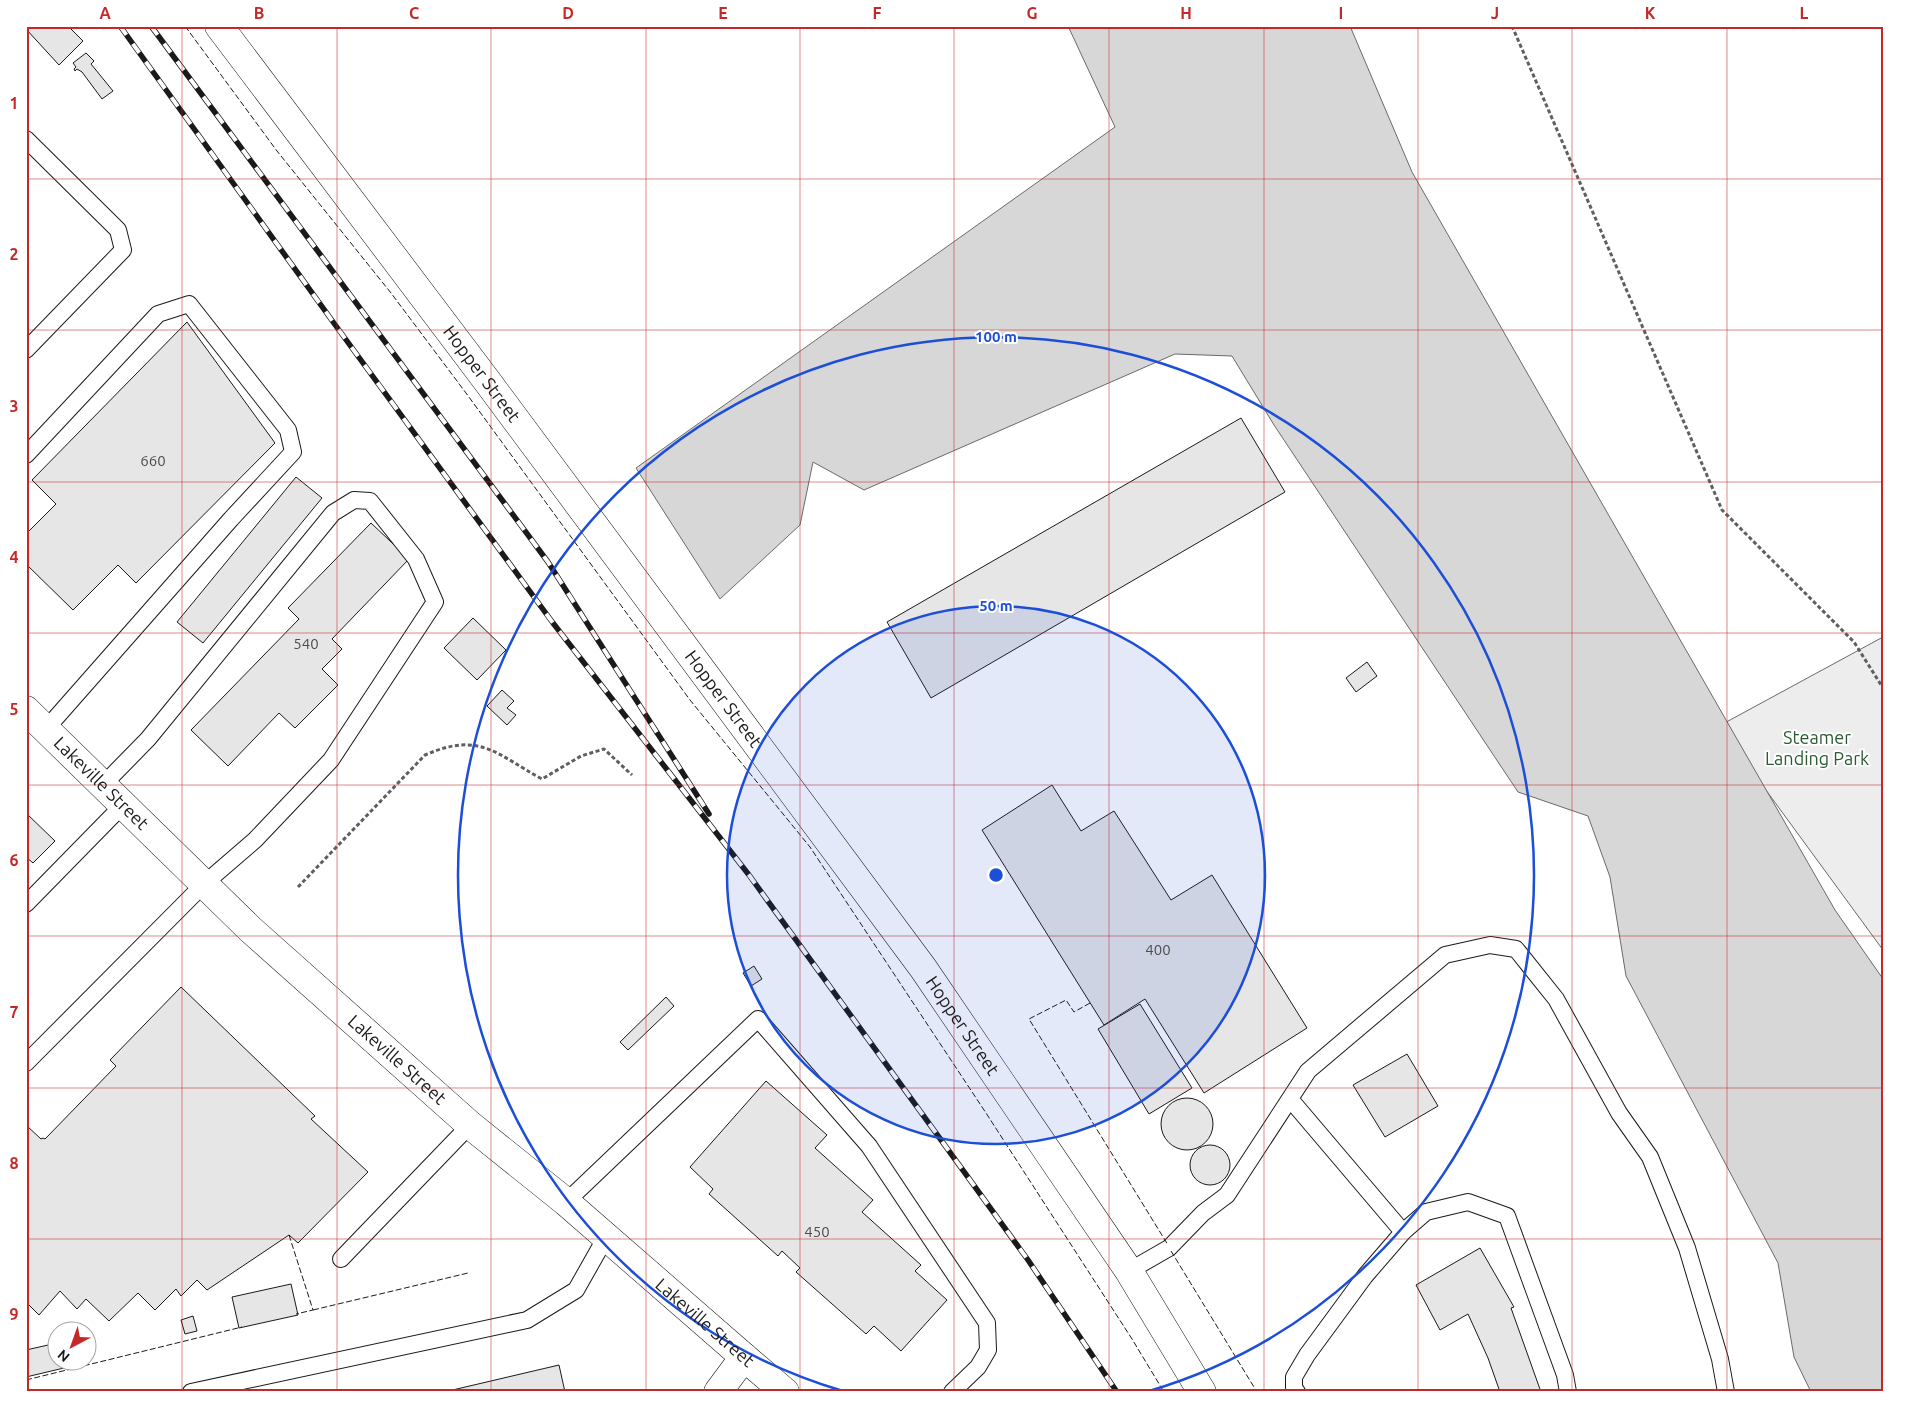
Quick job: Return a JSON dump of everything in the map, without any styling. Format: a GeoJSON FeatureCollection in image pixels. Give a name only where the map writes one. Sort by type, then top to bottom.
{"type":"FeatureCollection","features":[{"type":"Feature","properties":{"kind":"street","name":"Hopper Street"},"geometry":{"type":"LineString","coordinates":[[219,26],[487,381],[923,968],[1129,1272],[1202,1392]]}},
{"type":"Feature","properties":{"kind":"street","name":"Lakeville Street"},"geometry":{"type":"LineString","coordinates":[[26,710],[250,929],[470,1125],[566,1202],[786,1392]]}},
{"type":"Feature","properties":{"kind":"street"},"geometry":{"type":"LineString","coordinates":[[718,1392],[744,1357]]}},
{"type":"Feature","properties":{"kind":"lane"},"geometry":{"type":"LineString","coordinates":[[26,138],[118,230],[123,250],[26,350]]}},
{"type":"Feature","properties":{"kind":"lane"},"geometry":{"type":"LineString","coordinates":[[26,455],[158,314],[190,304],[288,430],[293,452],[46,729]]}},
{"type":"Feature","properties":{"kind":"lane"},"geometry":{"type":"LineString","coordinates":[[26,1063],[204,884],[255,840],[331,760],[435,602],[416,559],[370,501],[354,500],[333,512],[148,739],[103,784]]}},
{"type":"Feature","properties":{"kind":"lane"},"geometry":{"type":"LineString","coordinates":[[26,904],[123,805]]}},
{"type":"Feature","properties":{"kind":"lane"},"geometry":{"type":"LineString","coordinates":[[1129,1272],[1170,1248],[1203,1213],[1227,1195],[1308,1071],[1445,956],[1490,946],[1516,950],[1556,999],[1619,1113],[1650,1157],[1687,1248],[1720,1359],[1726,1392]]}},
{"type":"Feature","properties":{"kind":"lane"},"geometry":{"type":"LineString","coordinates":[[566,1202],[758,1020],[869,1146],[987,1323],[988,1350],[978,1367],[952,1392]]}},
{"type":"Feature","properties":{"kind":"lane"},"geometry":{"type":"LineString","coordinates":[[1290,1099],[1403,1232]]}},
{"type":"Feature","properties":{"kind":"lane"},"geometry":{"type":"LineString","coordinates":[[341,1259],[470,1125]]}},
{"type":"Feature","properties":{"kind":"lane"},"geometry":{"type":"LineString","coordinates":[[1283,1392],[1295,1384],[1307,1355],[1365,1276],[1403,1232],[1426,1212],[1468,1202],[1507,1216],[1565,1375],[1568,1392]]}},
{"type":"Feature","properties":{"kind":"lane"},"geometry":{"type":"LineString","coordinates":[[191,1392],[527,1320],[576,1290],[606,1237]]}},
{"type":"Feature","properties":{"kind":"path"},"geometry":{"type":"LineString","coordinates":[[1512,26],[1722,510],[1854,642],[1883,688]]}},
{"type":"Feature","properties":{"kind":"path"},"geometry":{"type":"LineString","coordinates":[[298,887],[425,755],[441,748],[462,744],[483,746],[542,779],[581,756],[604,749],[632,775]]}},
{"type":"Feature","properties":{"kind":"shaded area"},"geometry":{"type":"Polygon","coordinates":[[[1068,26],[1350,26],[1412,172],[1835,910],[1883,979],[1883,1392],[1811,1392],[1794,1357],[1778,1263],[1626,976],[1610,877],[1588,816],[1518,792],[1274,425],[1232,356],[1175,354],[864,490],[813,462],[800,525],[720,599],[636,468],[1115,127],[1068,26]]]}},
{"type":"Feature","properties":{"kind":"shaded area","name":"Steamer Landing Park"},"geometry":{"type":"Polygon","coordinates":[[[1883,637],[1883,950],[1719,726],[1883,637]]]}},
{"type":"Feature","properties":{"kind":"building"},"geometry":{"type":"Polygon","coordinates":[[[26,26],[68,26],[83,41],[59,65],[26,29],[26,26]]]}},
{"type":"Feature","properties":{"kind":"building"},"geometry":{"type":"Polygon","coordinates":[[[86,53],[94,61],[91,64],[113,91],[102,99],[82,72],[77,69],[75,71],[74,69],[76,67],[73,63],[86,53]]]}},
{"type":"Feature","properties":{"kind":"building"},"geometry":{"type":"Polygon","coordinates":[[[187,322],[275,443],[136,583],[118,565],[73,610],[26,564],[26,534],[56,504],[32,480],[187,322]]]}},
{"type":"Feature","properties":{"kind":"building"},"geometry":{"type":"Polygon","coordinates":[[[1241,418],[1285,492],[931,698],[887,622],[1241,418]]]}},
{"type":"Feature","properties":{"kind":"building"},"geometry":{"type":"Polygon","coordinates":[[[296,477],[322,498],[203,643],[177,622],[296,477]]]}},
{"type":"Feature","properties":{"kind":"building"},"geometry":{"type":"Polygon","coordinates":[[[371,523],[409,559],[332,639],[342,649],[322,669],[338,685],[295,728],[279,713],[228,766],[191,730],[299,619],[288,608],[371,523]]]}},
{"type":"Feature","properties":{"kind":"building"},"geometry":{"type":"Polygon","coordinates":[[[473,618],[506,650],[477,680],[444,648],[473,618]]]}},
{"type":"Feature","properties":{"kind":"building"},"geometry":{"type":"Polygon","coordinates":[[[1367,662],[1377,676],[1356,692],[1346,678],[1367,662]]]}},
{"type":"Feature","properties":{"kind":"building"},"geometry":{"type":"Polygon","coordinates":[[[502,690],[514,701],[507,708],[516,715],[507,725],[487,706],[502,690]]]}},
{"type":"Feature","properties":{"kind":"building"},"geometry":{"type":"Polygon","coordinates":[[[1052,785],[1081,831],[1114,811],[1171,900],[1212,875],[1307,1028],[1204,1093],[1145,999],[1104,1025],[982,830],[1052,785]]]}},
{"type":"Feature","properties":{"kind":"building"},"geometry":{"type":"Polygon","coordinates":[[[26,813],[55,841],[33,863],[26,857],[26,813]]]}},
{"type":"Feature","properties":{"kind":"building"},"geometry":{"type":"Polygon","coordinates":[[[754,966],[762,979],[751,986],[743,973],[754,966]]]}},
{"type":"Feature","properties":{"kind":"building"},"geometry":{"type":"Polygon","coordinates":[[[181,987],[315,1116],[311,1119],[368,1172],[298,1243],[289,1235],[207,1290],[197,1280],[181,1296],[176,1289],[155,1310],[138,1293],[109,1321],[86,1299],[77,1309],[60,1291],[39,1315],[26,1302],[26,1125],[41,1139],[45,1139],[116,1066],[110,1060],[181,987]]]}},
{"type":"Feature","properties":{"kind":"building"},"geometry":{"type":"Polygon","coordinates":[[[666,997],[674,1006],[628,1050],[620,1042],[666,997]]]}},
{"type":"Feature","properties":{"kind":"building"},"geometry":{"type":"Polygon","coordinates":[[[1140,1004],[1192,1088],[1149,1114],[1098,1029],[1140,1004]]]}},
{"type":"Feature","properties":{"kind":"building"},"geometry":{"type":"Polygon","coordinates":[[[1407,1054],[1438,1106],[1385,1137],[1353,1085],[1407,1054]]]}},
{"type":"Feature","properties":{"kind":"building"},"geometry":{"type":"Polygon","coordinates":[[[766,1081],[827,1135],[815,1148],[873,1200],[862,1212],[921,1265],[915,1271],[947,1300],[901,1351],[874,1326],[866,1334],[796,1272],[800,1268],[782,1251],[778,1256],[709,1194],[713,1189],[690,1167],[766,1081]]]}},
{"type":"Feature","properties":{"kind":"building"},"geometry":{"type":"Polygon","coordinates":[[[1187,1098],[1197,1100],[1205,1106],[1211,1114],[1213,1124],[1211,1134],[1205,1142],[1197,1148],[1187,1150],[1177,1148],[1169,1142],[1163,1134],[1161,1124],[1163,1114],[1169,1106],[1177,1100],[1187,1098]]]}},
{"type":"Feature","properties":{"kind":"building"},"geometry":{"type":"Polygon","coordinates":[[[1210,1145],[1224,1151],[1230,1165],[1224,1179],[1210,1185],[1196,1179],[1190,1165],[1196,1151],[1210,1145]]]}},
{"type":"Feature","properties":{"kind":"building"},"geometry":{"type":"Polygon","coordinates":[[[1480,1248],[1514,1307],[1511,1308],[1541,1392],[1500,1392],[1488,1358],[1468,1314],[1440,1330],[1416,1285],[1480,1248]]]}},
{"type":"Feature","properties":{"kind":"building"},"geometry":{"type":"Polygon","coordinates":[[[291,1284],[298,1315],[239,1328],[232,1297],[291,1284]]]}},
{"type":"Feature","properties":{"kind":"building"},"geometry":{"type":"Polygon","coordinates":[[[193,1316],[197,1331],[185,1334],[181,1320],[193,1316]]]}},
{"type":"Feature","properties":{"kind":"building"},"geometry":{"type":"Polygon","coordinates":[[[48,1345],[48,1370],[56,1370],[26,1377],[26,1350],[48,1345]]]}},
{"type":"Feature","properties":{"kind":"building"},"geometry":{"type":"Polygon","coordinates":[[[559,1365],[565,1392],[444,1392],[559,1365]]]}},
{"type":"Feature","properties":{"kind":"railway"},"geometry":{"type":"LineString","coordinates":[[120,26],[553,623],[749,875],[1028,1260],[1117,1392]]}},
{"type":"Feature","properties":{"kind":"railway"},"geometry":{"type":"LineString","coordinates":[[151,26],[548,562],[709,814]]}},
{"type":"Feature","properties":{"kind":"fence"},"geometry":{"type":"LineString","coordinates":[[185,26],[277,151],[391,293],[466,393],[690,700],[810,847],[986,1113],[1132,1339],[1164,1392]]}},
{"type":"Feature","properties":{"kind":"fence"},"geometry":{"type":"LineString","coordinates":[[1090,1003],[1074,1012],[1066,1000],[1029,1019],[1168,1245]]}},
{"type":"Feature","properties":{"kind":"fence"},"geometry":{"type":"LineString","coordinates":[[289,1235],[313,1310],[296,1314]]}},
{"type":"Feature","properties":{"kind":"fence"},"geometry":{"type":"LineString","coordinates":[[1171,1251],[1257,1392]]}},
{"type":"Feature","properties":{"kind":"fence"},"geometry":{"type":"LineString","coordinates":[[313,1310],[468,1273]]}},
{"type":"Feature","properties":{"kind":"fence"},"geometry":{"type":"LineString","coordinates":[[26,1380],[242,1327]]}}]}
